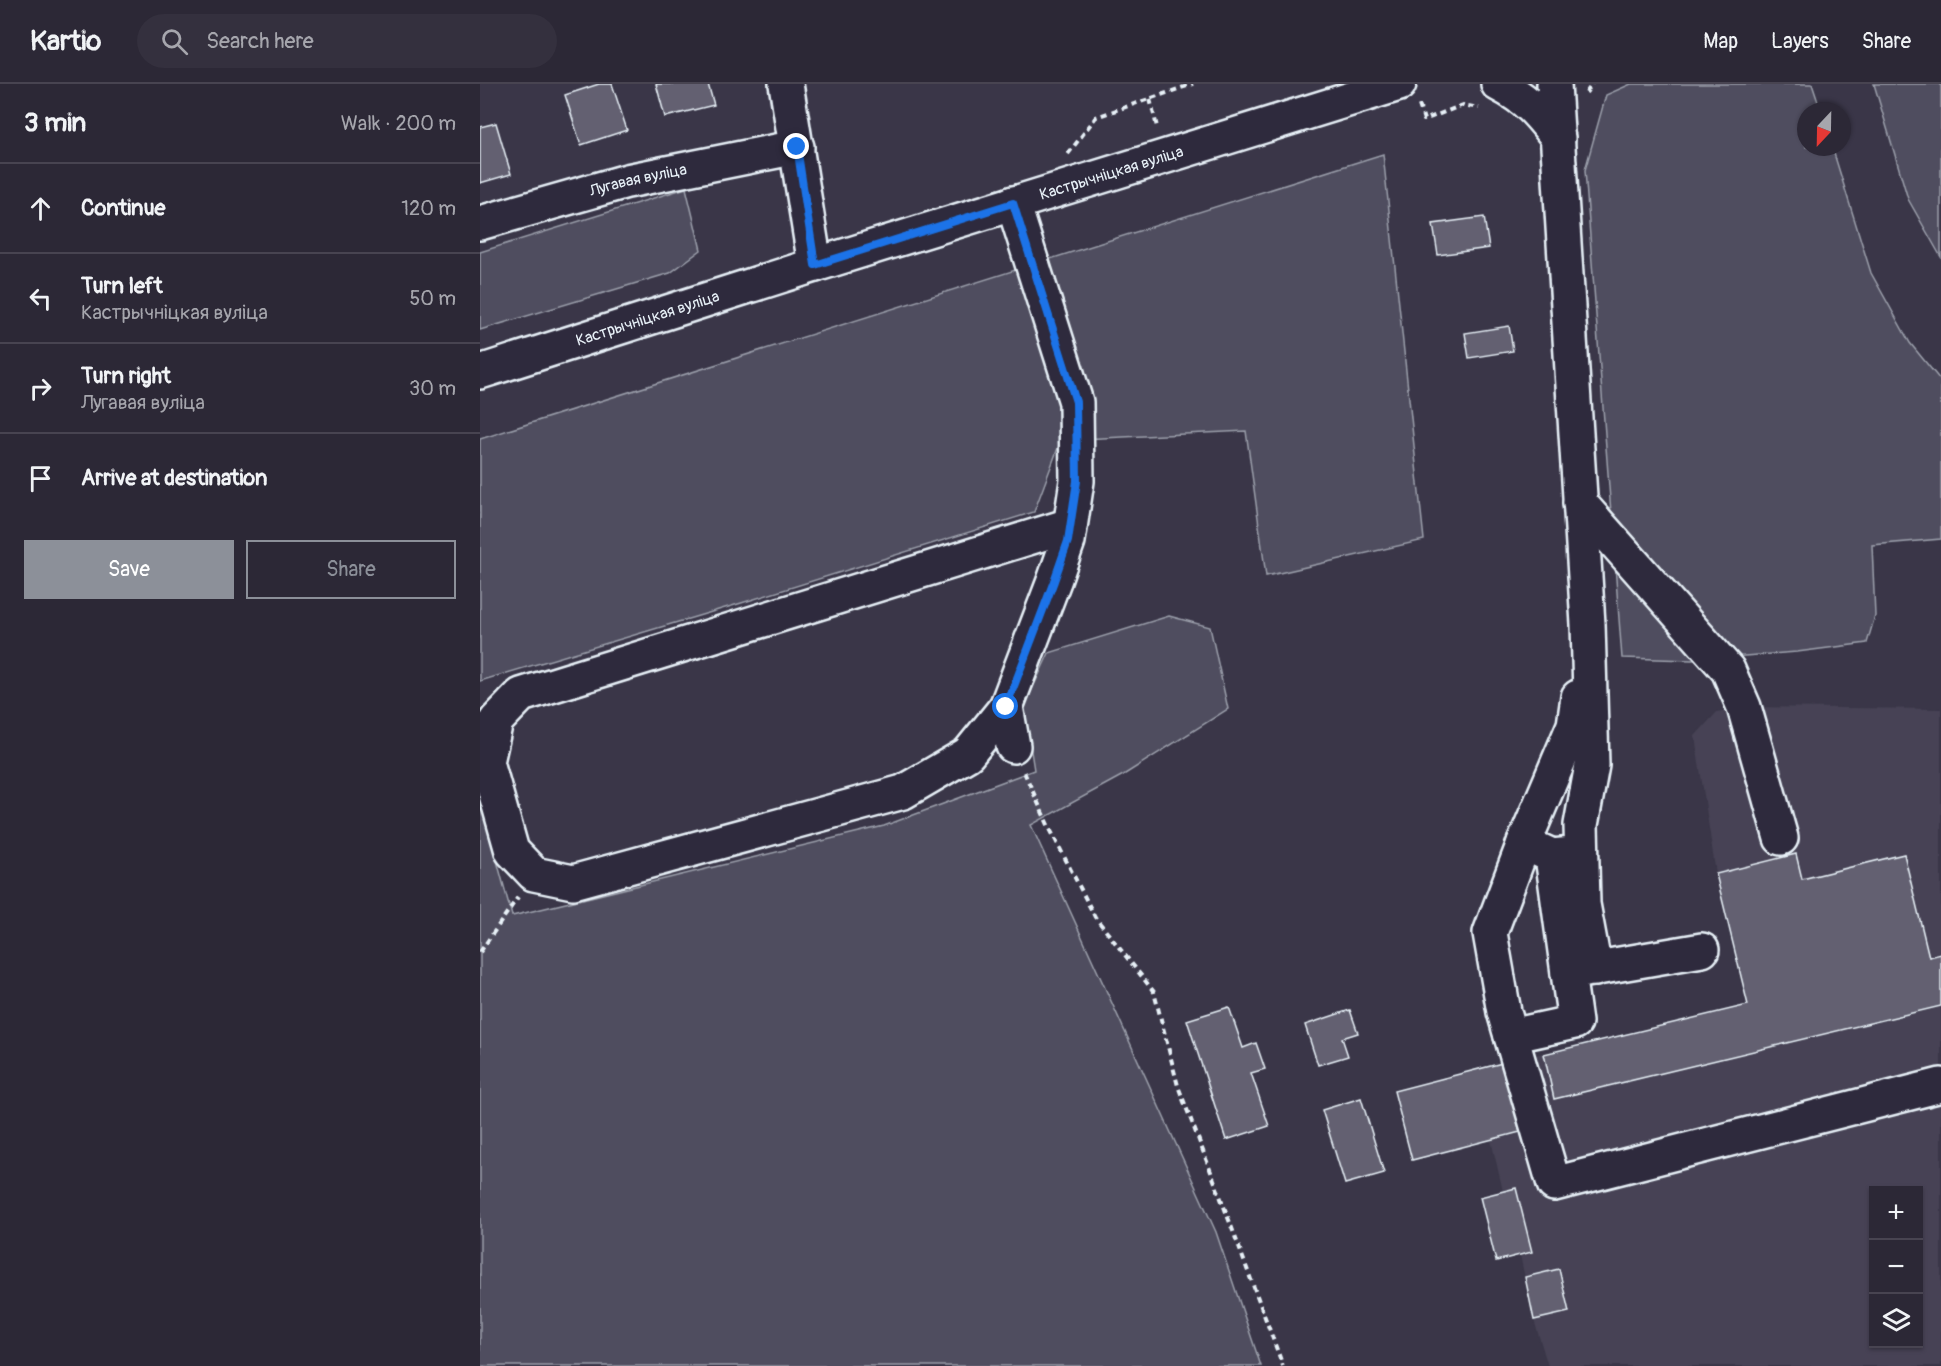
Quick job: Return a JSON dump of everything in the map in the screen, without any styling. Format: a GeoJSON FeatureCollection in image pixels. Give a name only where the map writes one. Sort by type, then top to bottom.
{"type":"FeatureCollection","features":[{"type":"Feature","properties":{"kind":"main road"},"geometry":{"type":"LineString","coordinates":[[786,84],[815,265]]}},
{"type":"Feature","properties":{"kind":"main road","name":"Кастрычніцкая вуліца"},"geometry":{"type":"LineString","coordinates":[[480,372],[815,265],[1399,84]]}},
{"type":"Feature","properties":{"kind":"main road"},"geometry":{"type":"LineString","coordinates":[[1498,84],[1514,92],[1536,109],[1558,138]]}},
{"type":"Feature","properties":{"kind":"main road"},"geometry":{"type":"LineString","coordinates":[[1554,84],[1588,624],[1592,765],[1581,825],[1553,851],[1490,933],[1504,1012],[1554,1184],[1941,1085]]}},
{"type":"Feature","properties":{"kind":"main road"},"geometry":{"type":"LineString","coordinates":[[1558,138],[1572,84]]}},
{"type":"Feature","properties":{"kind":"main road","name":"Лугавая вуліца"},"geometry":{"type":"LineString","coordinates":[[480,223],[627,181],[797,147]]}},
{"type":"Feature","properties":{"kind":"main road"},"geometry":{"type":"LineString","coordinates":[[1013,203],[1076,402],[1077,481],[1068,541],[1006,707],[968,754],[903,792],[573,882],[534,874],[512,851],[487,762],[496,721],[521,695],[1070,525]]}},
{"type":"Feature","properties":{"kind":"main road"},"geometry":{"type":"LineString","coordinates":[[1580,503],[1728,670],[1744,707],[1781,838]]}},
{"type":"Feature","properties":{"kind":"main road"},"geometry":{"type":"LineString","coordinates":[[1511,1036],[1575,1022],[1582,971],[1553,851],[1575,725],[1588,624]]}},
{"type":"Feature","properties":{"kind":"main road"},"geometry":{"type":"LineString","coordinates":[[1006,707],[1013,746]]}},
{"type":"Feature","properties":{"kind":"main road"},"geometry":{"type":"LineString","coordinates":[[1582,971],[1702,950]]}},
{"type":"Feature","properties":{"kind":"path"},"geometry":{"type":"LineString","coordinates":[[1096,117],[1193,84]]}},
{"type":"Feature","properties":{"kind":"path"},"geometry":{"type":"LineString","coordinates":[[1013,746],[1049,827],[1095,917],[1154,992],[1178,1086],[1283,1366]]}},
{"type":"Feature","properties":{"kind":"path"},"geometry":{"type":"LineString","coordinates":[[480,952],[534,874]]}},
{"type":"Feature","properties":{"kind":"shaded area"},"geometry":{"type":"Polygon","coordinates":[[[1631,84],[1812,84],[1818,102],[1797,102],[1797,156],[1835,156],[1871,273],[1910,343],[1941,381],[1941,539],[1872,545],[1875,616],[1867,643],[1797,652],[1692,660],[1622,658],[1585,170],[1606,95],[1631,84]]]}},
{"type":"Feature","properties":{"kind":"shaded area"},"geometry":{"type":"Polygon","coordinates":[[[1874,84],[1941,84],[1941,257],[1908,199],[1874,84]]]}},
{"type":"Feature","properties":{"kind":"shaded area"},"geometry":{"type":"Polygon","coordinates":[[[1383,154],[1424,540],[1266,576],[1246,431],[1061,440],[1034,512],[480,681],[480,439],[1383,154]]]}},
{"type":"Feature","properties":{"kind":"shaded area"},"geometry":{"type":"Polygon","coordinates":[[[686,188],[701,250],[670,273],[480,330],[480,252],[686,188]]]}},
{"type":"Feature","properties":{"kind":"shaded area"},"geometry":{"type":"Polygon","coordinates":[[[1169,616],[1210,627],[1228,709],[1125,774],[1031,825],[1216,1232],[1261,1366],[480,1366],[480,798],[512,916],[884,826],[1034,770],[1024,707],[1049,653],[1169,616]]]}},
{"type":"Feature","properties":{"kind":"shaded area"},"geometry":{"type":"Polygon","coordinates":[[[1744,707],[1941,709],[1941,1366],[1548,1366],[1534,1320],[1520,1255],[1496,1261],[1480,1197],[1503,1191],[1491,1140],[1412,1160],[1394,1091],[1748,1005],[1716,874],[1695,736],[1717,712],[1744,707]]]}},
{"type":"Feature","properties":{"kind":"building"},"geometry":{"type":"Polygon","coordinates":[[[599,84],[612,84],[627,130],[581,145],[565,95],[599,84]]]}},
{"type":"Feature","properties":{"kind":"building"},"geometry":{"type":"Polygon","coordinates":[[[656,84],[708,84],[714,105],[665,117],[656,84]]]}},
{"type":"Feature","properties":{"kind":"building"},"geometry":{"type":"Polygon","coordinates":[[[496,123],[511,174],[480,183],[480,127],[496,123]]]}},
{"type":"Feature","properties":{"kind":"building"},"geometry":{"type":"Polygon","coordinates":[[[1484,217],[1489,248],[1438,255],[1433,224],[1484,217]]]}},
{"type":"Feature","properties":{"kind":"building"},"geometry":{"type":"Polygon","coordinates":[[[1509,326],[1513,351],[1469,358],[1465,333],[1509,326]]]}},
{"type":"Feature","properties":{"kind":"building"},"geometry":{"type":"Polygon","coordinates":[[[1796,854],[1802,879],[1904,854],[1929,957],[1941,954],[1941,1006],[1554,1099],[1544,1054],[1748,1005],[1716,874],[1796,854]]]}},
{"type":"Feature","properties":{"kind":"building"},"geometry":{"type":"Polygon","coordinates":[[[1229,1007],[1243,1048],[1256,1043],[1265,1069],[1251,1073],[1269,1126],[1226,1140],[1187,1020],[1229,1007]]]}},
{"type":"Feature","properties":{"kind":"building"},"geometry":{"type":"Polygon","coordinates":[[[1350,1010],[1358,1033],[1342,1038],[1348,1056],[1318,1065],[1305,1025],[1350,1010]]]}},
{"type":"Feature","properties":{"kind":"building"},"geometry":{"type":"Polygon","coordinates":[[[1510,1061],[1528,1130],[1412,1160],[1394,1091],[1510,1061]]]}},
{"type":"Feature","properties":{"kind":"building"},"geometry":{"type":"Polygon","coordinates":[[[1361,1098],[1384,1173],[1345,1184],[1322,1110],[1361,1098]]]}},
{"type":"Feature","properties":{"kind":"building"},"geometry":{"type":"Polygon","coordinates":[[[1516,1188],[1532,1252],[1496,1261],[1480,1197],[1516,1188]]]}},
{"type":"Feature","properties":{"kind":"building"},"geometry":{"type":"Polygon","coordinates":[[[1559,1269],[1569,1312],[1534,1320],[1525,1277],[1559,1269]]]}},
{"type":"Feature","properties":{"kind":"route"},"geometry":{"type":"LineString","coordinates":[[797,147],[815,265],[1013,203],[1076,402],[1077,481],[1068,541],[1006,707]]}}]}
